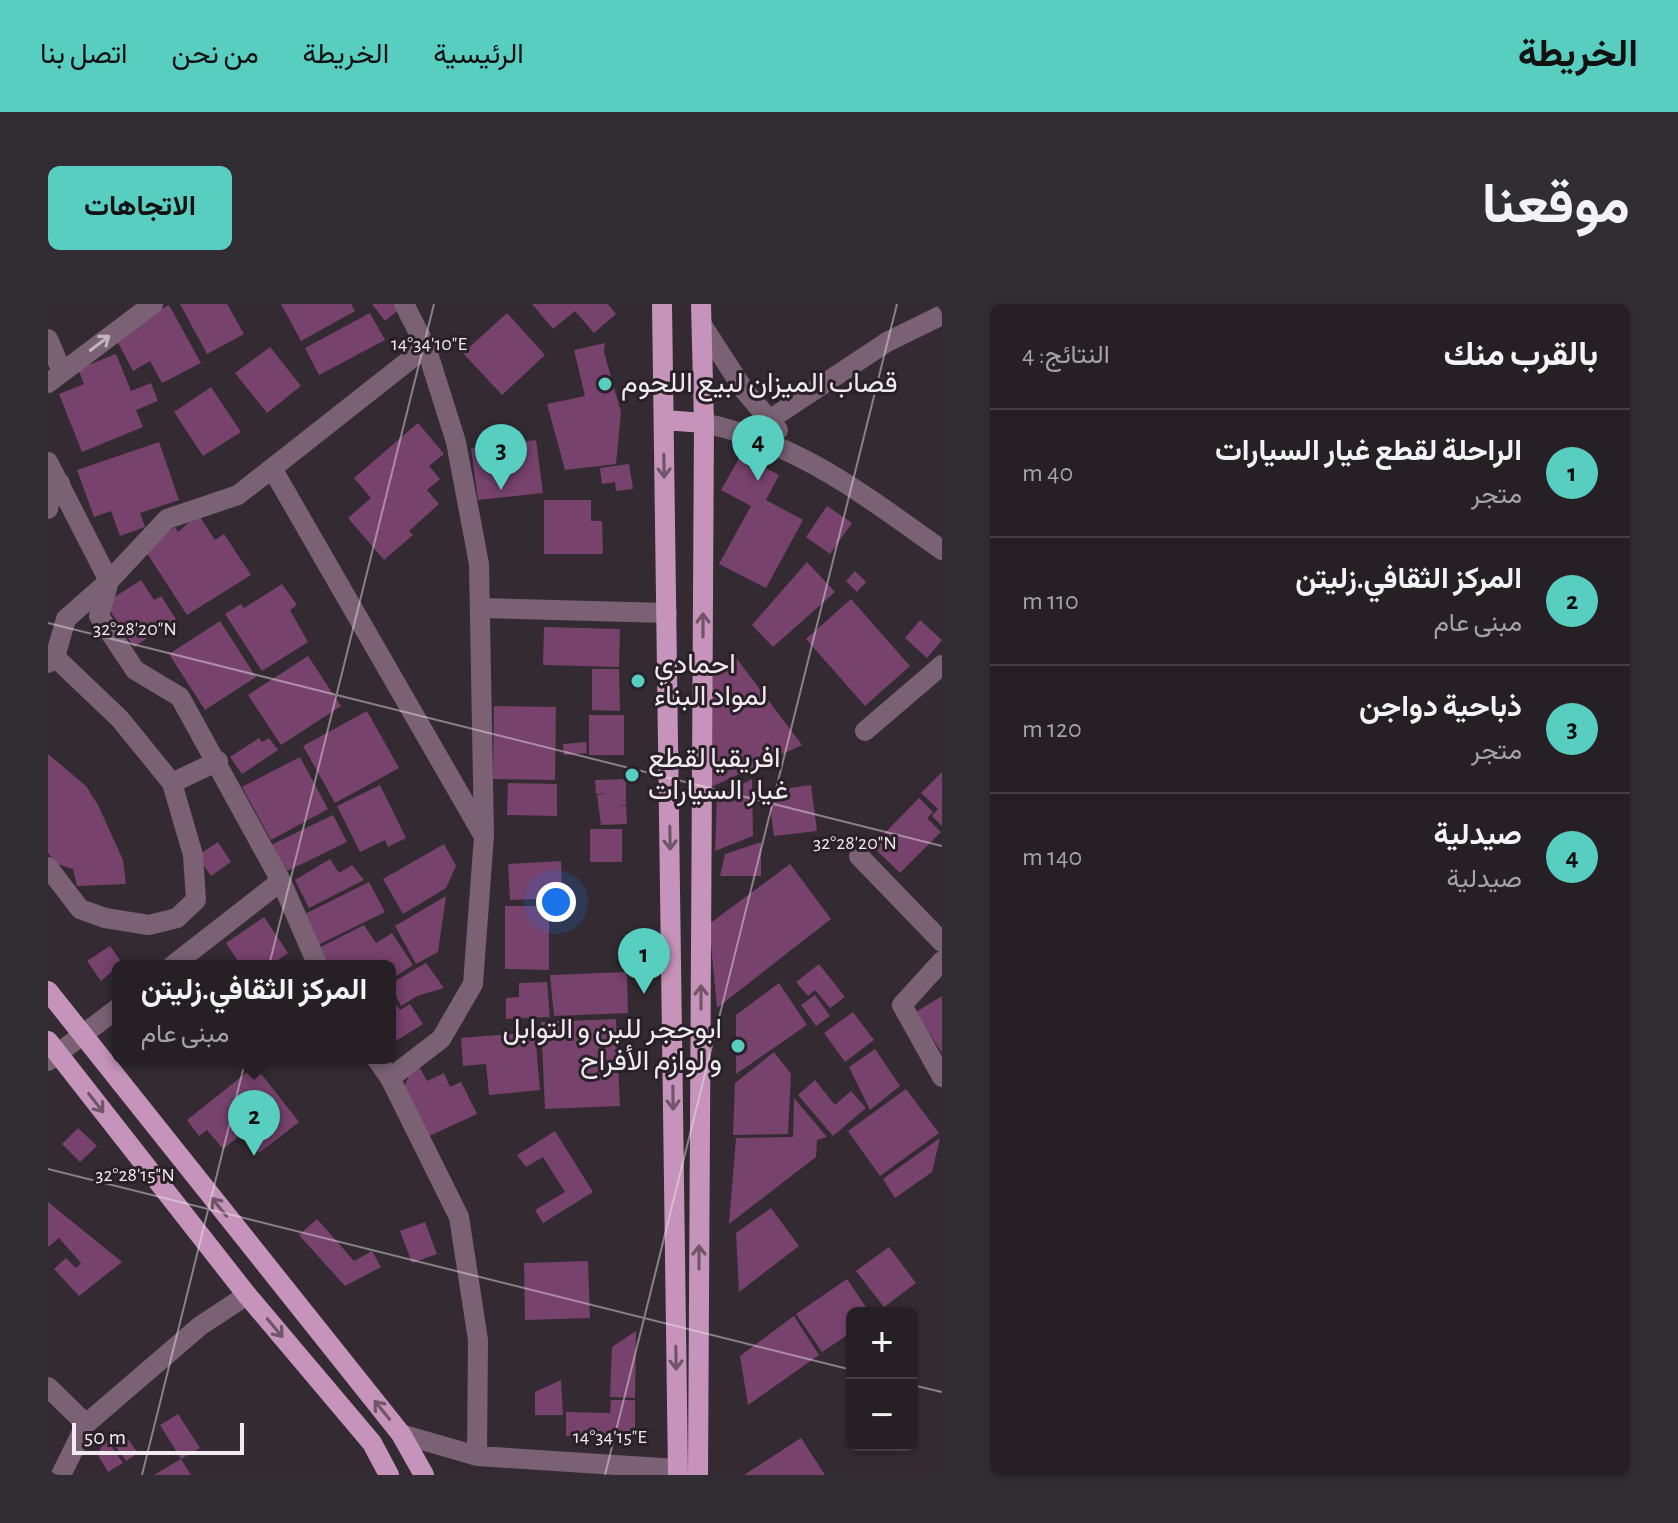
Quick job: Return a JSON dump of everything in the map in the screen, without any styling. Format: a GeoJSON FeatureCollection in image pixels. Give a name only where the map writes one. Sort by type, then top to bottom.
{"type":"FeatureCollection","features":[{"type":"Feature","properties":{"kind":"main road"},"geometry":{"type":"LineString","coordinates":[[662,304],[678,1472]]}},
{"type":"Feature","properties":{"kind":"main road"},"geometry":{"type":"LineString","coordinates":[[698,1475],[704,423],[701,304]]}},
{"type":"Feature","properties":{"kind":"main road"},"geometry":{"type":"LineString","coordinates":[[664,420],[704,423]]}},
{"type":"Feature","properties":{"kind":"main road"},"geometry":{"type":"LineString","coordinates":[[48,991],[401,1434],[424,1475]]}},
{"type":"Feature","properties":{"kind":"main road"},"geometry":{"type":"LineString","coordinates":[[52,1053],[247,1295],[372,1443],[389,1475]]}},
{"type":"Feature","properties":{"kind":"street"},"geometry":{"type":"LineString","coordinates":[[48,339],[55,377],[153,304]]}},
{"type":"Feature","properties":{"kind":"street"},"geometry":{"type":"LineString","coordinates":[[390,1078],[441,1039],[473,984],[484,836],[479,564],[456,442],[426,347],[404,304]]}},
{"type":"Feature","properties":{"kind":"street"},"geometry":{"type":"LineString","coordinates":[[769,420],[887,342],[942,315]]}},
{"type":"Feature","properties":{"kind":"street"},"geometry":{"type":"LineString","coordinates":[[702,325],[729,369],[769,420],[806,458]]}},
{"type":"Feature","properties":{"kind":"street"},"geometry":{"type":"LineString","coordinates":[[48,867],[80,909],[105,918],[149,925],[177,918],[196,900],[196,878],[172,783],[120,719],[51,660],[66,619],[109,581],[167,519],[238,495],[426,347]]}},
{"type":"Feature","properties":{"kind":"street"},"geometry":{"type":"LineString","coordinates":[[704,423],[768,441],[806,458],[942,550]]}},
{"type":"Feature","properties":{"kind":"street"},"geometry":{"type":"LineString","coordinates":[[48,462],[109,581],[99,616],[135,670],[180,697],[218,761],[281,881],[315,960]]}},
{"type":"Feature","properties":{"kind":"street"},"geometry":{"type":"LineString","coordinates":[[273,470],[484,836]]}},
{"type":"Feature","properties":{"kind":"street"},"geometry":{"type":"LineString","coordinates":[[48,509],[51,494],[60,483]]}},
{"type":"Feature","properties":{"kind":"street"},"geometry":{"type":"LineString","coordinates":[[482,608],[667,613]]}},
{"type":"Feature","properties":{"kind":"street"},"geometry":{"type":"LineString","coordinates":[[865,731],[942,665]]}},
{"type":"Feature","properties":{"kind":"street"},"geometry":{"type":"LineString","coordinates":[[172,783],[218,761]]}},
{"type":"Feature","properties":{"kind":"street"},"geometry":{"type":"LineString","coordinates":[[859,856],[942,942]]}},
{"type":"Feature","properties":{"kind":"street"},"geometry":{"type":"LineString","coordinates":[[180,960],[281,881]]}},
{"type":"Feature","properties":{"kind":"street"},"geometry":{"type":"LineString","coordinates":[[942,961],[902,1005],[942,1077]]}},
{"type":"Feature","properties":{"kind":"street"},"geometry":{"type":"LineString","coordinates":[[52,1053],[112,1013]]}},
{"type":"Feature","properties":{"kind":"street"},"geometry":{"type":"LineString","coordinates":[[380,1064],[459,1217],[478,1340],[477,1456]]}},
{"type":"Feature","properties":{"kind":"street"},"geometry":{"type":"LineString","coordinates":[[61,1475],[86,1424],[200,1326],[247,1295]]}},
{"type":"Feature","properties":{"kind":"street"},"geometry":{"type":"LineString","coordinates":[[48,1387],[86,1424]]}},
{"type":"Feature","properties":{"kind":"street"},"geometry":{"type":"LineString","coordinates":[[401,1434],[477,1456],[678,1472]]}},
{"type":"Feature","properties":{"kind":"building"},"geometry":{"type":"Polygon","coordinates":[[[180,304],[227,304],[244,334],[207,354],[180,304]]]}},
{"type":"Feature","properties":{"kind":"building"},"geometry":{"type":"Polygon","coordinates":[[[281,304],[351,304],[355,311],[301,341],[281,304]]]}},
{"type":"Feature","properties":{"kind":"building"},"geometry":{"type":"Polygon","coordinates":[[[372,304],[406,304],[385,321],[372,304]]]}},
{"type":"Feature","properties":{"kind":"building"},"geometry":{"type":"Polygon","coordinates":[[[532,304],[608,304],[616,314],[594,333],[575,311],[553,329],[532,304]]]}},
{"type":"Feature","properties":{"kind":"building"},"geometry":{"type":"Polygon","coordinates":[[[169,305],[201,363],[162,383],[150,361],[133,371],[114,335],[169,305]]]}},
{"type":"Feature","properties":{"kind":"building"},"geometry":{"type":"Polygon","coordinates":[[[370,313],[385,340],[319,375],[305,348],[370,313]]]}},
{"type":"Feature","properties":{"kind":"building"},"geometry":{"type":"Polygon","coordinates":[[[507,313],[545,355],[502,395],[463,353],[507,313]]]}},
{"type":"Feature","properties":{"kind":"building"},"geometry":{"type":"Polygon","coordinates":[[[605,343],[604,352],[621,412],[616,464],[565,470],[547,404],[585,396],[574,350],[605,343]]]}},
{"type":"Feature","properties":{"kind":"building"},"geometry":{"type":"Polygon","coordinates":[[[270,347],[301,386],[267,413],[235,373],[270,347]]]}},
{"type":"Feature","properties":{"kind":"building"},"geometry":{"type":"Polygon","coordinates":[[[116,354],[131,391],[151,383],[158,401],[136,410],[143,427],[82,452],[59,394],[84,384],[78,369],[116,354]]]}},
{"type":"Feature","properties":{"kind":"building"},"geometry":{"type":"Polygon","coordinates":[[[211,387],[241,432],[203,456],[174,412],[211,387]]]}},
{"type":"Feature","properties":{"kind":"building"},"geometry":{"type":"Polygon","coordinates":[[[418,423],[444,454],[429,466],[440,479],[427,490],[439,504],[409,531],[413,535],[384,560],[348,518],[371,498],[354,478],[418,423]]]}},
{"type":"Feature","properties":{"kind":"building"},"geometry":{"type":"Polygon","coordinates":[[[536,440],[543,493],[478,500],[471,448],[536,440]]]}},
{"type":"Feature","properties":{"kind":"building"},"geometry":{"type":"Polygon","coordinates":[[[159,442],[179,500],[140,513],[145,527],[120,536],[111,511],[94,517],[77,470],[159,442]]]}},
{"type":"Feature","properties":{"kind":"building"},"geometry":{"type":"Polygon","coordinates":[[[741,455],[779,475],[766,500],[803,520],[766,588],[719,564],[751,506],[721,490],[741,455]]]}},
{"type":"Feature","properties":{"kind":"building"},"geometry":{"type":"Polygon","coordinates":[[[629,464],[633,489],[616,491],[615,482],[602,484],[600,468],[629,464]]]}},
{"type":"Feature","properties":{"kind":"building"},"geometry":{"type":"Polygon","coordinates":[[[544,500],[591,500],[591,521],[602,521],[603,554],[544,554],[544,500]]]}},
{"type":"Feature","properties":{"kind":"building"},"geometry":{"type":"Polygon","coordinates":[[[827,506],[852,523],[830,554],[806,537],[827,506]]]}},
{"type":"Feature","properties":{"kind":"building"},"geometry":{"type":"Polygon","coordinates":[[[198,514],[215,540],[224,534],[251,575],[187,615],[143,547],[175,527],[178,532],[198,514]]]}},
{"type":"Feature","properties":{"kind":"building"},"geometry":{"type":"Polygon","coordinates":[[[807,562],[835,592],[773,647],[752,625],[807,562]]]}},
{"type":"Feature","properties":{"kind":"building"},"geometry":{"type":"Polygon","coordinates":[[[855,571],[866,582],[857,592],[846,581],[855,571]]]}},
{"type":"Feature","properties":{"kind":"building"},"geometry":{"type":"Polygon","coordinates":[[[141,580],[154,600],[161,596],[176,619],[134,647],[105,603],[141,580]]]}},
{"type":"Feature","properties":{"kind":"building"},"geometry":{"type":"Polygon","coordinates":[[[282,584],[297,605],[290,610],[308,642],[262,671],[225,614],[241,604],[244,608],[282,584]]]}},
{"type":"Feature","properties":{"kind":"building"},"geometry":{"type":"Polygon","coordinates":[[[851,599],[910,666],[865,706],[806,639],[851,599]]]}},
{"type":"Feature","properties":{"kind":"building"},"geometry":{"type":"Polygon","coordinates":[[[920,620],[942,640],[927,658],[905,638],[920,620]]]}},
{"type":"Feature","properties":{"kind":"building"},"geometry":{"type":"Polygon","coordinates":[[[220,621],[256,677],[205,710],[169,654],[220,621]]]}},
{"type":"Feature","properties":{"kind":"building"},"geometry":{"type":"Polygon","coordinates":[[[544,627],[620,629],[619,667],[543,665],[544,627]]]}},
{"type":"Feature","properties":{"kind":"building"},"geometry":{"type":"Polygon","coordinates":[[[308,656],[341,706],[281,745],[248,695],[308,656]]]}},
{"type":"Feature","properties":{"kind":"building"},"geometry":{"type":"Polygon","coordinates":[[[737,659],[802,745],[707,789],[707,677],[737,659]]]}},
{"type":"Feature","properties":{"kind":"building"},"geometry":{"type":"Polygon","coordinates":[[[592,669],[619,669],[620,711],[592,710],[592,669]]]}},
{"type":"Feature","properties":{"kind":"building"},"geometry":{"type":"Polygon","coordinates":[[[494,706],[556,707],[555,780],[493,779],[494,706]]]}},
{"type":"Feature","properties":{"kind":"building"},"geometry":{"type":"Polygon","coordinates":[[[367,711],[399,768],[335,803],[303,746],[367,711]]]}},
{"type":"Feature","properties":{"kind":"building"},"geometry":{"type":"Polygon","coordinates":[[[589,715],[624,715],[624,755],[589,755],[589,715]]]}},
{"type":"Feature","properties":{"kind":"building"},"geometry":{"type":"Polygon","coordinates":[[[259,738],[262,742],[269,738],[278,750],[242,774],[230,757],[259,738]]]}},
{"type":"Feature","properties":{"kind":"building"},"geometry":{"type":"Polygon","coordinates":[[[586,742],[587,753],[564,755],[563,744],[586,742]]]}},
{"type":"Feature","properties":{"kind":"building"},"geometry":{"type":"Polygon","coordinates":[[[48,754],[86,786],[98,805],[123,860],[126,884],[77,886],[73,869],[57,864],[48,853],[48,754]]]}},
{"type":"Feature","properties":{"kind":"building"},"geometry":{"type":"Polygon","coordinates":[[[300,757],[328,809],[271,840],[242,787],[300,757]]]}},
{"type":"Feature","properties":{"kind":"building"},"geometry":{"type":"Polygon","coordinates":[[[942,772],[942,826],[932,816],[938,809],[921,793],[942,772]]]}},
{"type":"Feature","properties":{"kind":"building"},"geometry":{"type":"Polygon","coordinates":[[[626,779],[626,805],[618,805],[626,806],[627,824],[601,825],[597,795],[606,793],[596,794],[595,780],[626,779]]]}},
{"type":"Feature","properties":{"kind":"building"},"geometry":{"type":"Polygon","coordinates":[[[752,779],[753,836],[715,851],[717,797],[752,779]]]}},
{"type":"Feature","properties":{"kind":"building"},"geometry":{"type":"Polygon","coordinates":[[[508,783],[557,784],[557,816],[507,815],[508,783]]]}},
{"type":"Feature","properties":{"kind":"building"},"geometry":{"type":"Polygon","coordinates":[[[380,785],[406,838],[388,847],[385,840],[360,852],[337,806],[380,785]]]}},
{"type":"Feature","properties":{"kind":"building"},"geometry":{"type":"Polygon","coordinates":[[[811,785],[817,831],[774,836],[768,791],[811,785]]]}},
{"type":"Feature","properties":{"kind":"building"},"geometry":{"type":"Polygon","coordinates":[[[919,798],[933,812],[927,818],[941,832],[900,873],[872,846],[919,798]]]}},
{"type":"Feature","properties":{"kind":"building"},"geometry":{"type":"Polygon","coordinates":[[[333,815],[347,842],[285,872],[271,845],[333,815]]]}},
{"type":"Feature","properties":{"kind":"building"},"geometry":{"type":"Polygon","coordinates":[[[590,829],[622,829],[622,862],[590,862],[590,829]]]}},
{"type":"Feature","properties":{"kind":"building"},"geometry":{"type":"Polygon","coordinates":[[[218,842],[231,862],[211,876],[197,856],[218,842]]]}},
{"type":"Feature","properties":{"kind":"building"},"geometry":{"type":"Polygon","coordinates":[[[761,842],[761,876],[720,876],[725,854],[761,842]]]}},
{"type":"Feature","properties":{"kind":"building"},"geometry":{"type":"Polygon","coordinates":[[[444,844],[456,866],[446,888],[403,914],[383,879],[444,844]]]}},
{"type":"Feature","properties":{"kind":"building"},"geometry":{"type":"Polygon","coordinates":[[[330,859],[339,873],[352,865],[364,880],[309,908],[295,880],[330,859]]]}},
{"type":"Feature","properties":{"kind":"building"},"geometry":{"type":"Polygon","coordinates":[[[561,861],[562,898],[510,900],[508,864],[561,861]]]}},
{"type":"Feature","properties":{"kind":"building"},"geometry":{"type":"Polygon","coordinates":[[[790,864],[831,919],[717,1008],[709,924],[790,864]]]}},
{"type":"Feature","properties":{"kind":"building"},"geometry":{"type":"Polygon","coordinates":[[[369,882],[385,912],[316,946],[301,916],[369,882]]]}},
{"type":"Feature","properties":{"kind":"building"},"geometry":{"type":"Polygon","coordinates":[[[446,896],[438,952],[416,964],[395,926],[446,896]]]}},
{"type":"Feature","properties":{"kind":"building"},"geometry":{"type":"Polygon","coordinates":[[[505,906],[549,906],[549,970],[505,969],[505,906]]]}},
{"type":"Feature","properties":{"kind":"building"},"geometry":{"type":"Polygon","coordinates":[[[264,917],[288,953],[278,960],[237,960],[226,943],[264,917]]]}},
{"type":"Feature","properties":{"kind":"building"},"geometry":{"type":"Polygon","coordinates":[[[364,925],[376,943],[392,933],[413,965],[396,976],[396,960],[321,960],[315,950],[364,925]]]}},
{"type":"Feature","properties":{"kind":"building"},"geometry":{"type":"Polygon","coordinates":[[[110,946],[120,960],[112,960],[112,971],[101,981],[87,961],[110,946]]]}},
{"type":"Feature","properties":{"kind":"building"},"geometry":{"type":"Polygon","coordinates":[[[426,963],[444,988],[417,996],[401,1006],[396,996],[396,980],[426,963]]]}},
{"type":"Feature","properties":{"kind":"building"},"geometry":{"type":"Polygon","coordinates":[[[819,964],[845,997],[830,1008],[815,990],[808,996],[796,982],[819,964]]]}},
{"type":"Feature","properties":{"kind":"building"},"geometry":{"type":"Polygon","coordinates":[[[627,972],[628,1013],[554,1016],[550,975],[627,972]]]}},
{"type":"Feature","properties":{"kind":"building"},"geometry":{"type":"Polygon","coordinates":[[[547,982],[550,1017],[506,1019],[506,998],[519,997],[519,983],[547,982]]]}},
{"type":"Feature","properties":{"kind":"building"},"geometry":{"type":"Polygon","coordinates":[[[779,983],[807,1025],[736,1074],[736,1015],[779,983]]]}},
{"type":"Feature","properties":{"kind":"building"},"geometry":{"type":"Polygon","coordinates":[[[815,995],[830,1016],[816,1026],[801,1005],[815,995]]]}},
{"type":"Feature","properties":{"kind":"building"},"geometry":{"type":"Polygon","coordinates":[[[942,996],[942,1053],[916,1012],[942,996]]]}},
{"type":"Feature","properties":{"kind":"building"},"geometry":{"type":"Polygon","coordinates":[[[396,1004],[400,1010],[410,1004],[423,1024],[396,1041],[396,1004]]]}},
{"type":"Feature","properties":{"kind":"building"},"geometry":{"type":"Polygon","coordinates":[[[853,1012],[874,1040],[845,1062],[824,1033],[853,1012]]]}},
{"type":"Feature","properties":{"kind":"building"},"geometry":{"type":"Polygon","coordinates":[[[616,1019],[620,1106],[545,1109],[541,1022],[616,1019]]]}},
{"type":"Feature","properties":{"kind":"building"},"geometry":{"type":"Polygon","coordinates":[[[535,1032],[540,1090],[489,1095],[486,1064],[463,1066],[461,1038],[535,1032]]]}},
{"type":"Feature","properties":{"kind":"building"},"geometry":{"type":"Polygon","coordinates":[[[875,1049],[900,1086],[870,1110],[849,1067],[875,1049]]]}},
{"type":"Feature","properties":{"kind":"building"},"geometry":{"type":"Polygon","coordinates":[[[774,1052],[791,1074],[788,1134],[733,1135],[735,1083],[774,1052]]]}},
{"type":"Feature","properties":{"kind":"building"},"geometry":{"type":"Polygon","coordinates":[[[255,1066],[299,1122],[259,1153],[243,1133],[223,1149],[207,1130],[199,1136],[187,1120],[255,1066]]]}},
{"type":"Feature","properties":{"kind":"building"},"geometry":{"type":"Polygon","coordinates":[[[420,1068],[427,1081],[444,1073],[450,1087],[461,1082],[477,1114],[427,1137],[403,1089],[410,1073],[420,1068]]]}},
{"type":"Feature","properties":{"kind":"building"},"geometry":{"type":"Polygon","coordinates":[[[815,1080],[835,1105],[851,1091],[866,1108],[833,1136],[798,1095],[815,1080]]]}},
{"type":"Feature","properties":{"kind":"building"},"geometry":{"type":"Polygon","coordinates":[[[906,1089],[939,1133],[880,1176],[848,1131],[906,1089]]]}},
{"type":"Feature","properties":{"kind":"building"},"geometry":{"type":"Polygon","coordinates":[[[794,1098],[827,1137],[817,1140],[816,1157],[729,1224],[736,1138],[793,1137],[794,1098]]]}},
{"type":"Feature","properties":{"kind":"building"},"geometry":{"type":"Polygon","coordinates":[[[78,1128],[97,1146],[80,1162],[62,1144],[78,1128]]]}},
{"type":"Feature","properties":{"kind":"building"},"geometry":{"type":"Polygon","coordinates":[[[555,1131],[593,1192],[543,1223],[535,1210],[565,1192],[543,1157],[526,1167],[517,1155],[555,1131]]]}},
{"type":"Feature","properties":{"kind":"building"},"geometry":{"type":"Polygon","coordinates":[[[940,1138],[932,1172],[895,1198],[883,1179],[940,1138]]]}},
{"type":"Feature","properties":{"kind":"building"},"geometry":{"type":"Polygon","coordinates":[[[48,1202],[122,1262],[79,1296],[54,1269],[66,1258],[76,1268],[81,1263],[59,1238],[48,1247],[48,1202]]]}},
{"type":"Feature","properties":{"kind":"building"},"geometry":{"type":"Polygon","coordinates":[[[771,1208],[799,1246],[739,1292],[736,1233],[771,1208]]]}},
{"type":"Feature","properties":{"kind":"building"},"geometry":{"type":"Polygon","coordinates":[[[317,1219],[354,1261],[372,1251],[381,1267],[345,1286],[299,1235],[317,1219]]]}},
{"type":"Feature","properties":{"kind":"building"},"geometry":{"type":"Polygon","coordinates":[[[425,1222],[437,1254],[412,1263],[400,1231],[425,1222]]]}},
{"type":"Feature","properties":{"kind":"building"},"geometry":{"type":"Polygon","coordinates":[[[889,1247],[916,1283],[884,1307],[856,1271],[889,1247]]]}},
{"type":"Feature","properties":{"kind":"building"},"geometry":{"type":"Polygon","coordinates":[[[588,1261],[590,1318],[525,1320],[524,1263],[588,1261]]]}},
{"type":"Feature","properties":{"kind":"building"},"geometry":{"type":"Polygon","coordinates":[[[847,1279],[866,1307],[846,1307],[846,1336],[822,1352],[796,1314],[847,1279]]]}},
{"type":"Feature","properties":{"kind":"building"},"geometry":{"type":"Polygon","coordinates":[[[794,1316],[819,1355],[748,1405],[740,1356],[794,1316]]]}},
{"type":"Feature","properties":{"kind":"building"},"geometry":{"type":"Polygon","coordinates":[[[636,1331],[635,1398],[610,1397],[612,1347],[636,1331]]]}},
{"type":"Feature","properties":{"kind":"building"},"geometry":{"type":"Polygon","coordinates":[[[561,1380],[563,1415],[535,1415],[535,1392],[561,1380]]]}},
{"type":"Feature","properties":{"kind":"building"},"geometry":{"type":"Polygon","coordinates":[[[611,1400],[635,1400],[635,1436],[566,1436],[566,1412],[610,1413],[611,1400]]]}},
{"type":"Feature","properties":{"kind":"building"},"geometry":{"type":"Polygon","coordinates":[[[178,1414],[200,1448],[181,1459],[160,1425],[178,1414]]]}},
{"type":"Feature","properties":{"kind":"building"},"geometry":{"type":"Polygon","coordinates":[[[105,1437],[123,1463],[108,1472],[98,1455],[105,1437]]]}},
{"type":"Feature","properties":{"kind":"building"},"geometry":{"type":"Polygon","coordinates":[[[801,1438],[825,1475],[744,1475],[801,1438]]]}},
{"type":"Feature","properties":{"kind":"building"},"geometry":{"type":"Polygon","coordinates":[[[128,1439],[138,1453],[126,1461],[116,1447],[128,1439]]]}},
{"type":"Feature","properties":{"kind":"building"},"geometry":{"type":"Polygon","coordinates":[[[181,1459],[191,1475],[154,1475],[181,1459]]]}},
{"type":"Feature","properties":{"kind":"place","name":"قصاب الميزان لبيع اللحوم"},"geometry":{"type":"Point","coordinates":[605,384]}},
{"type":"Feature","properties":{"kind":"place","name":"صيدلية"},"geometry":{"type":"Point","coordinates":[758,481]}},
{"type":"Feature","properties":{"kind":"place","name":"ذباحية دواجن"},"geometry":{"type":"Point","coordinates":[501,490]}},
{"type":"Feature","properties":{"kind":"place","name":"احمادي لمواد البناء"},"geometry":{"type":"Point","coordinates":[638,681]}},
{"type":"Feature","properties":{"kind":"place","name":"افريقيا لقطع غيار السيارات"},"geometry":{"type":"Point","coordinates":[632,775]}},
{"type":"Feature","properties":{"kind":"place","name":"الراحلة لقطع غيار السيارات"},"geometry":{"type":"Point","coordinates":[644,994]}},
{"type":"Feature","properties":{"kind":"place","name":"ابوحجر للبن و التوابل و لوازم الأفراح"},"geometry":{"type":"Point","coordinates":[738,1046]}},
{"type":"Feature","properties":{"kind":"place","name":"المركز الثقافي.زليتن"},"geometry":{"type":"Point","coordinates":[254,1156]}}]}
